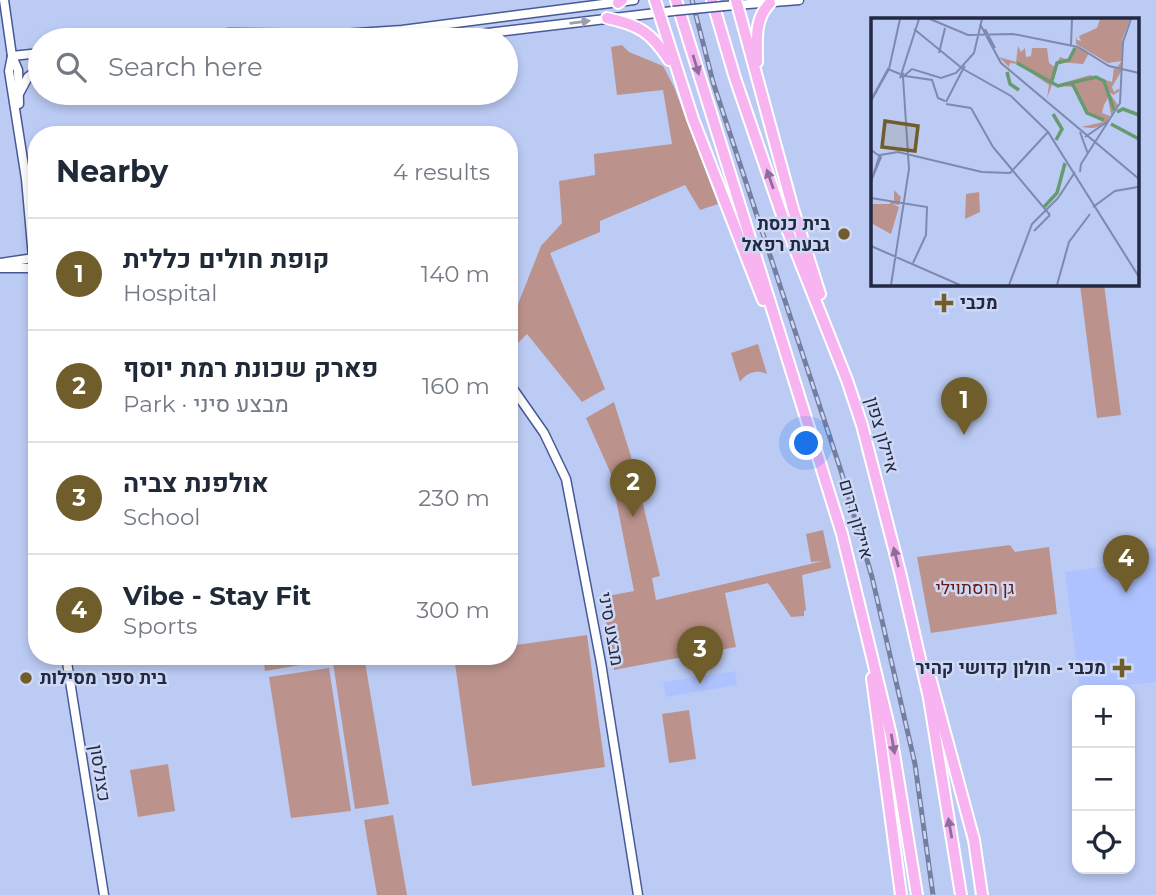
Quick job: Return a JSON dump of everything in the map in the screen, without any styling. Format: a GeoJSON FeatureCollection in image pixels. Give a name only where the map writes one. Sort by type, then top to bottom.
{"type":"FeatureCollection","features":[{"type":"Feature","properties":{"kind":"highway"},"geometry":{"type":"LineString","coordinates":[[655,0],[677,71],[799,394]]}},
{"type":"Feature","properties":{"kind":"highway","name":"איילון צפון"},"geometry":{"type":"LineString","coordinates":[[712,0],[735,78],[785,224],[862,425],[929,698],[961,895]]}},
{"type":"Feature","properties":{"kind":"highway"},"geometry":{"type":"LineString","coordinates":[[737,3],[793,208],[847,380]]}},
{"type":"Feature","properties":{"kind":"highway"},"geometry":{"type":"LineString","coordinates":[[757,79],[757,29],[764,9],[770,3]]}},
{"type":"Feature","properties":{"kind":"highway","name":"איילון דרום"},"geometry":{"type":"LineString","coordinates":[[675,6],[842,534],[891,735],[917,895]]}},
{"type":"Feature","properties":{"kind":"highway"},"geometry":{"type":"LineString","coordinates":[[607,18],[626,22],[648,33],[677,71]]}},
{"type":"Feature","properties":{"kind":"highway"},"geometry":{"type":"LineString","coordinates":[[905,597],[939,705],[971,827],[982,895]]}},
{"type":"Feature","properties":{"kind":"highway"},"geometry":{"type":"LineString","coordinates":[[867,630],[880,748],[901,895]]}},
{"type":"Feature","properties":{"kind":"street"},"geometry":{"type":"LineString","coordinates":[[4,0],[28,195]]}},
{"type":"Feature","properties":{"kind":"street"},"geometry":{"type":"LineString","coordinates":[[417,28],[635,0]]}},
{"type":"Feature","properties":{"kind":"street"},"geometry":{"type":"LineString","coordinates":[[518,29],[658,13],[675,6],[724,6],[799,0]]}},
{"type":"Feature","properties":{"kind":"street"},"geometry":{"type":"LineString","coordinates":[[12,56],[28,54]]}},
{"type":"Feature","properties":{"kind":"street"},"geometry":{"type":"LineString","coordinates":[[14,71],[28,69]]}},
{"type":"Feature","properties":{"kind":"street"},"geometry":{"type":"LineString","coordinates":[[14,71],[19,95],[18,118]]}},
{"type":"Feature","properties":{"kind":"street"},"geometry":{"type":"LineString","coordinates":[[19,95],[28,77]]}},
{"type":"Feature","properties":{"kind":"street"},"geometry":{"type":"LineString","coordinates":[[0,266],[28,264]]}},
{"type":"Feature","properties":{"kind":"street","name":"מבצע סיני"},"geometry":{"type":"LineString","coordinates":[[518,396],[544,433],[566,479],[601,663],[638,895]]}},
{"type":"Feature","properties":{"kind":"street","name":"כצנלסון"},"geometry":{"type":"LineString","coordinates":[[67,665],[104,895]]}},
{"type":"Feature","properties":{"kind":"shaded area"},"geometry":{"type":"Polygon","coordinates":[[[1156,547],[1156,682],[1079,685],[1065,572],[1120,564],[1121,551],[1156,547]]]}},
{"type":"Feature","properties":{"kind":"shaded area"},"geometry":{"type":"Polygon","coordinates":[[[735,671],[737,685],[666,697],[663,682],[735,671]]]}},
{"type":"Feature","properties":{"kind":"green space"},"geometry":{"type":"Polygon","coordinates":[[[622,45],[629,52],[663,66],[674,87],[718,204],[700,210],[685,185],[600,221],[600,232],[550,253],[605,389],[582,402],[527,334],[518,343],[518,304],[541,246],[562,223],[559,181],[595,175],[594,154],[672,144],[663,90],[617,95],[611,47],[622,45]]]}},
{"type":"Feature","properties":{"kind":"green space"},"geometry":{"type":"Polygon","coordinates":[[[1080,285],[1104,285],[1121,415],[1097,418],[1080,285]]]}},
{"type":"Feature","properties":{"kind":"green space"},"geometry":{"type":"Polygon","coordinates":[[[758,344],[767,374],[752,373],[740,382],[731,353],[758,344]]]}},
{"type":"Feature","properties":{"kind":"green space"},"geometry":{"type":"Polygon","coordinates":[[[614,402],[634,466],[660,576],[652,578],[656,600],[823,561],[811,562],[806,534],[823,530],[831,568],[802,575],[806,610],[804,616],[791,617],[768,583],[725,593],[736,647],[614,670],[602,597],[634,591],[611,474],[586,418],[614,402]]]}},
{"type":"Feature","properties":{"kind":"green space","name":"גן רוסתוילי"},"geometry":{"type":"Polygon","coordinates":[[[1010,545],[1015,552],[1049,547],[1057,614],[931,633],[917,557],[1010,545]]]}},
{"type":"Feature","properties":{"kind":"green space"},"geometry":{"type":"Polygon","coordinates":[[[587,635],[605,767],[472,786],[455,665],[518,665],[518,645],[587,635]]]}},
{"type":"Feature","properties":{"kind":"green space"},"geometry":{"type":"Polygon","coordinates":[[[264,665],[300,665],[265,671],[264,665]]]}},
{"type":"Feature","properties":{"kind":"green space"},"geometry":{"type":"Polygon","coordinates":[[[333,665],[366,665],[389,804],[355,809],[333,665]]]}},
{"type":"Feature","properties":{"kind":"green space"},"geometry":{"type":"Polygon","coordinates":[[[329,668],[351,811],[291,818],[269,677],[329,668]]]}},
{"type":"Feature","properties":{"kind":"green space"},"geometry":{"type":"Polygon","coordinates":[[[689,710],[696,759],[669,763],[662,714],[689,710]]]}},
{"type":"Feature","properties":{"kind":"green space"},"geometry":{"type":"Polygon","coordinates":[[[168,764],[175,811],[138,817],[130,770],[168,764]]]}},
{"type":"Feature","properties":{"kind":"green space"},"geometry":{"type":"Polygon","coordinates":[[[393,815],[407,895],[377,895],[364,820],[393,815]]]}},
{"type":"Feature","properties":{"kind":"railway"},"geometry":{"type":"LineString","coordinates":[[692,0],[713,82],[841,471],[872,577],[915,764],[933,895]]}},
{"type":"Feature","properties":{"kind":"place","name":"בית כנסת גבעת רפאל"},"geometry":{"type":"Point","coordinates":[844,234]}},
{"type":"Feature","properties":{"kind":"place","name":"מכבי"},"geometry":{"type":"Point","coordinates":[944,303]}},
{"type":"Feature","properties":{"kind":"place","name":"קופת חולים כללית"},"geometry":{"type":"Point","coordinates":[964,435]}},
{"type":"Feature","properties":{"kind":"place","name":"פארק שכונת רמת יוסף"},"geometry":{"type":"Point","coordinates":[633,517]}},
{"type":"Feature","properties":{"kind":"place","name":"Vibe - Stay Fit"},"geometry":{"type":"Point","coordinates":[1126,593]}},
{"type":"Feature","properties":{"kind":"place","name":"מכבי - חולון קדושי קהיר"},"geometry":{"type":"Point","coordinates":[1122,668]}},
{"type":"Feature","properties":{"kind":"place","name":"בית ספר מסילות"},"geometry":{"type":"Point","coordinates":[26,678]}},
{"type":"Feature","properties":{"kind":"place","name":"אולפנת צביה"},"geometry":{"type":"Point","coordinates":[700,684]}}]}
